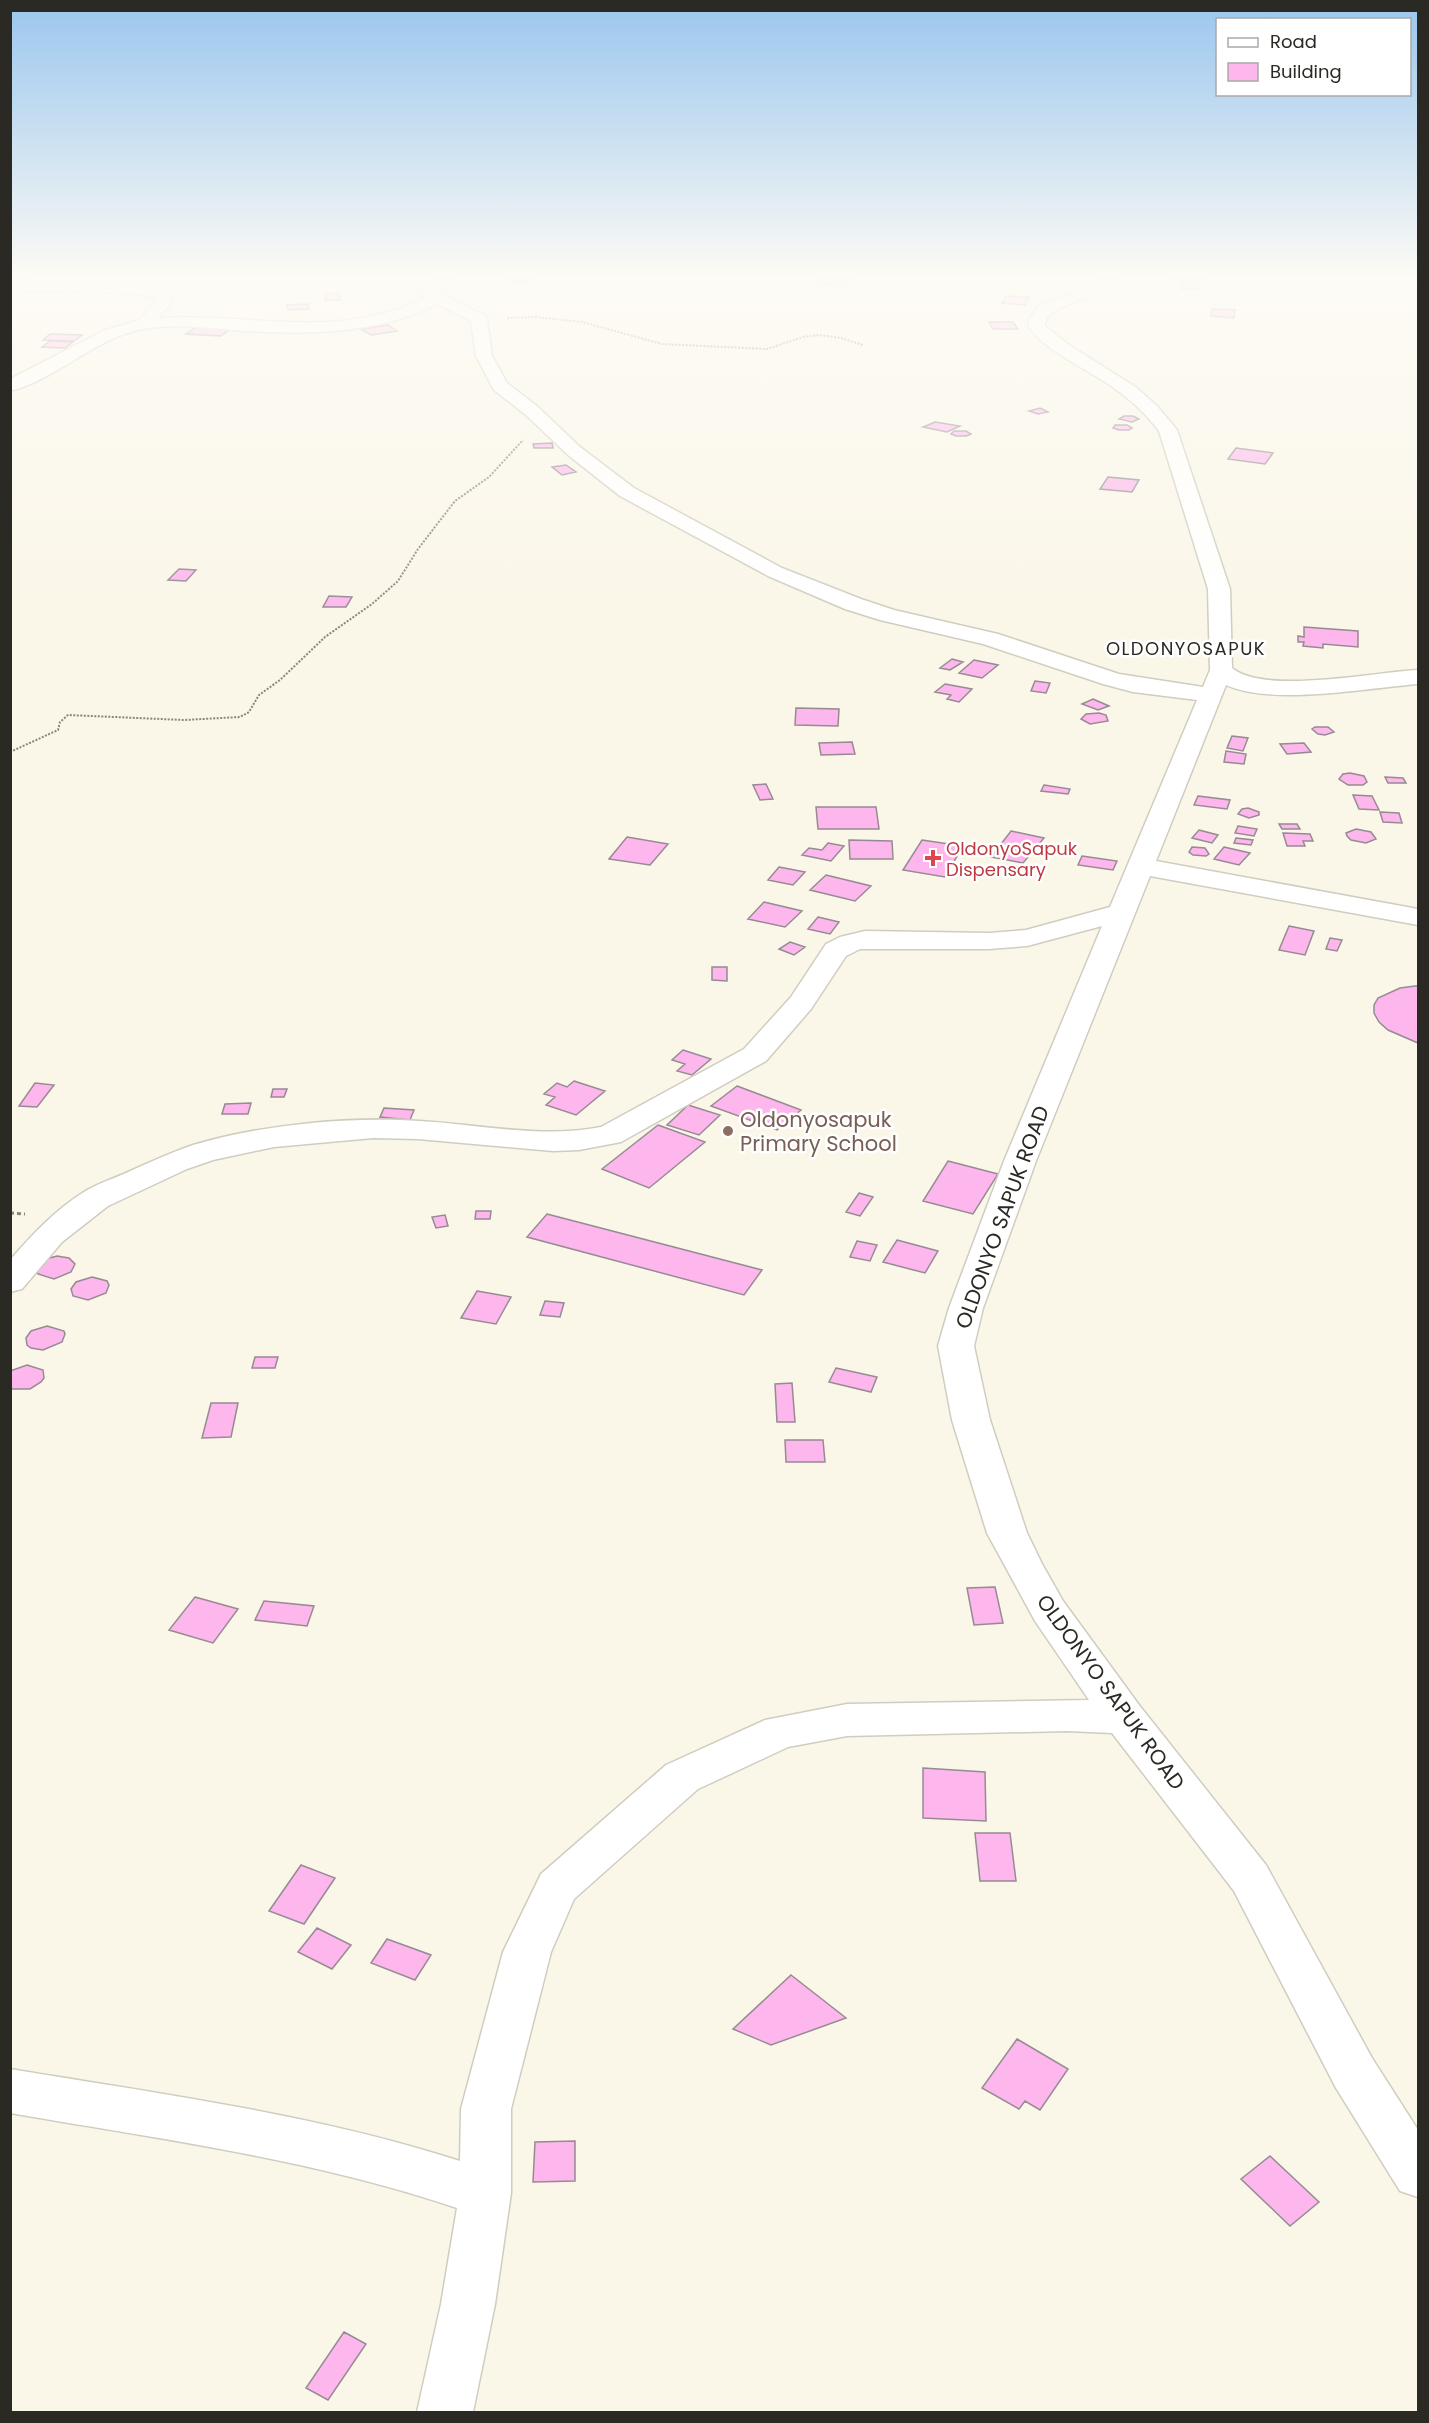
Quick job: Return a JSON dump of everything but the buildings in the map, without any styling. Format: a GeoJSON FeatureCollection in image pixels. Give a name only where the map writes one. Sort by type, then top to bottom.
{"type":"FeatureCollection","features":[{"type":"Feature","properties":{"kind":"street"},"geometry":{"type":"LineString","coordinates":[[508,392],[542,420],[574,451],[627,492],[776,572],[820,592],[888,615],[990,639],[1133,685],[1239,682],[1266,686],[1306,686],[1419,676]]}},
{"type":"Feature","properties":{"kind":"street","name":"OLDONYO SAPUK ROAD"},"geometry":{"type":"LineString","coordinates":[[1132,392],[1157,414],[1168,430],[1219,589],[1216,682],[1124,912],[1020,1161],[966,1308],[956,1346],[971,1420],[1007,1533],[1049,1611],[1124,1717],[1250,1878],[1354,2073],[1419,2174]]}},
{"type":"Feature","properties":{"kind":"street"},"geometry":{"type":"LineString","coordinates":[[1141,866],[1419,917]]}},
{"type":"Feature","properties":{"kind":"street"},"geometry":{"type":"LineString","coordinates":[[10,1282],[50,1234],[96,1199],[195,1156],[274,1138],[326,1132],[418,1130],[553,1143],[610,1135],[755,1055],[801,1003],[836,950],[850,943],[865,939],[988,941],[1027,938],[1124,912]]}},
{"type":"Feature","properties":{"kind":"street"},"geometry":{"type":"LineString","coordinates":[[445,2412],[461,2346],[476,2264],[485,2193],[486,2109],[527,1952],[557,1887],[682,1777],[780,1732],[847,1720],[1067,1715],[1124,1717]]}},
{"type":"Feature","properties":{"kind":"street"},"geometry":{"type":"LineString","coordinates":[[10,2091],[233,2129],[403,2166],[485,2193]]}},
{"type":"Feature","properties":{"kind":"path"},"geometry":{"type":"LineString","coordinates":[[10,752],[57,730],[60,722],[68,716],[94,714],[184,720],[240,717],[249,712],[259,694],[280,680],[325,637],[372,604],[398,581],[418,549],[456,501],[489,477],[542,420]]}},
{"type":"Feature","properties":{"kind":"place","name":"OldonyoSapuk Dispensary"},"geometry":{"type":"Point","coordinates":[933,858]}},
{"type":"Feature","properties":{"kind":"place","name":"Oldonyosapuk Primary School"},"geometry":{"type":"Point","coordinates":[728,1131]}},
{"type":"Feature","properties":{"kind":"district","name":"OLDONYOSAPUK"},"geometry":{"type":"Point","coordinates":[1186,648]}}]}
